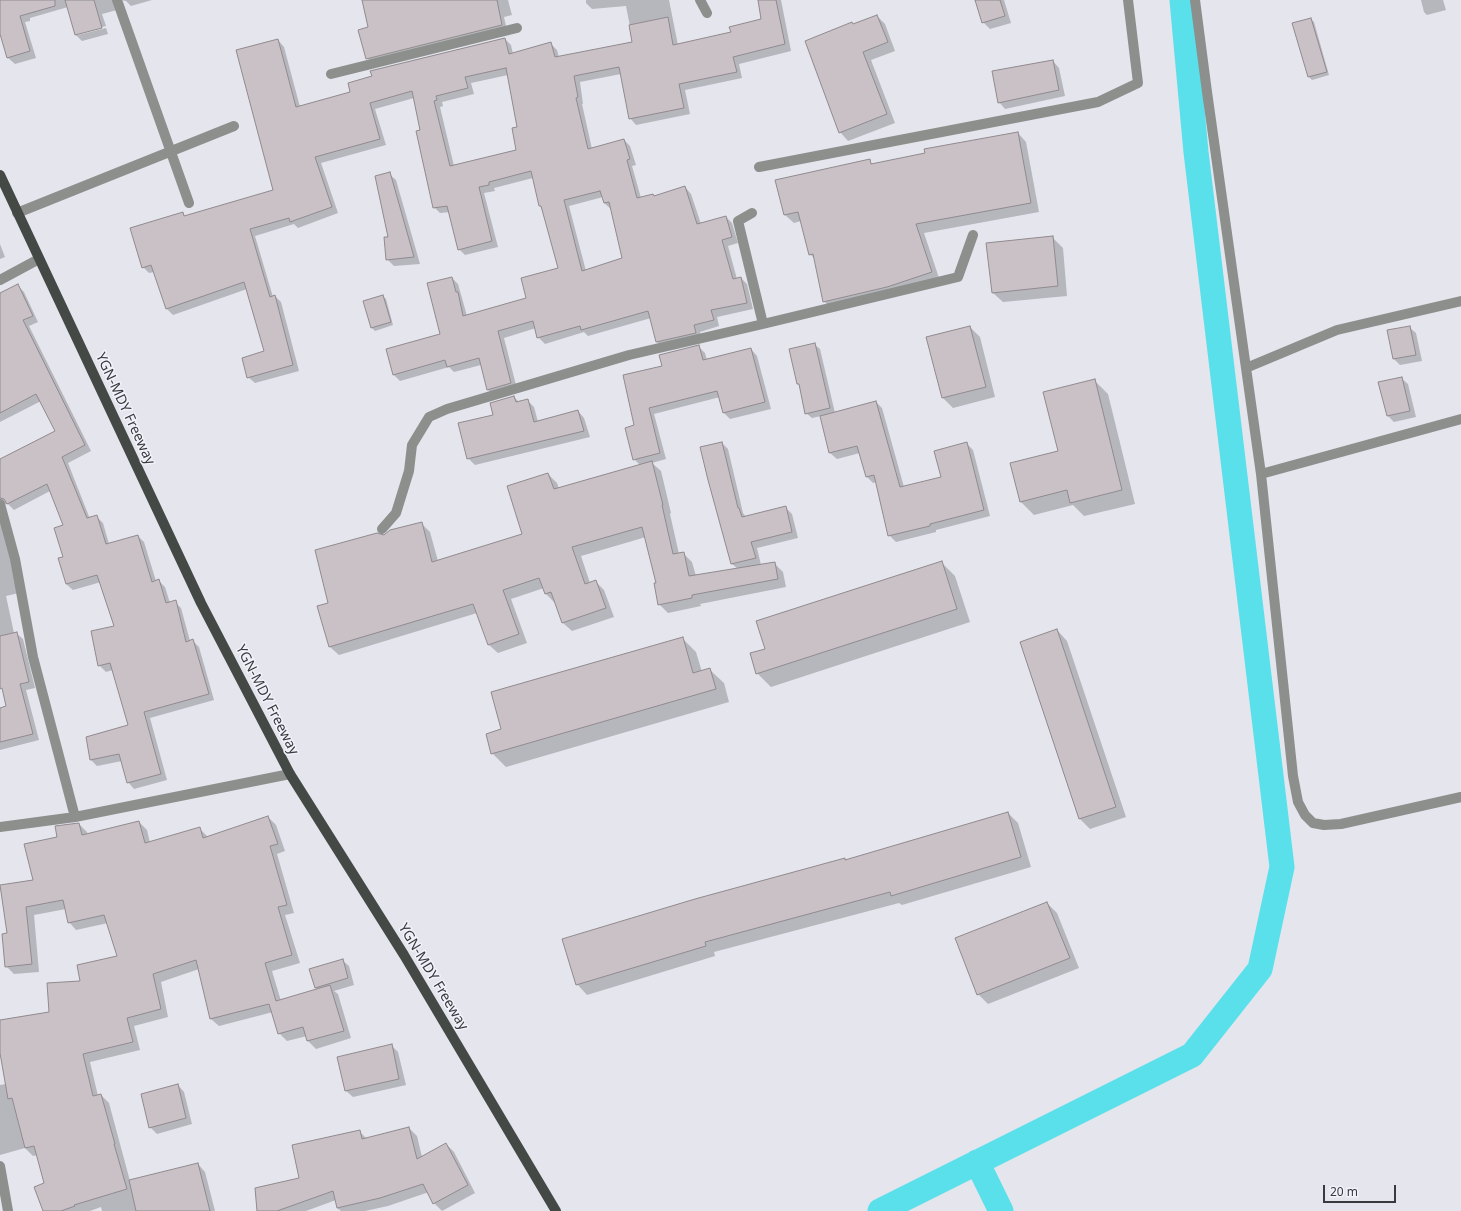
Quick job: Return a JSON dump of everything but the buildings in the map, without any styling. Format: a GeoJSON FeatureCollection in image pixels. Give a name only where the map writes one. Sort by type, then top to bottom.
{"type":"FeatureCollection","features":[{"type":"Feature","properties":{"kind":"main road","name":"YGN-MDY Freeway"},"geometry":{"type":"LineString","coordinates":[[0,175],[201,603],[290,774],[404,955],[556,1211]]}},
{"type":"Feature","properties":{"kind":"street"},"geometry":{"type":"LineString","coordinates":[[117,0],[189,203]]}},
{"type":"Feature","properties":{"kind":"street"},"geometry":{"type":"LineString","coordinates":[[700,0],[707,13]]}},
{"type":"Feature","properties":{"kind":"street"},"geometry":{"type":"LineString","coordinates":[[759,167],[1098,102],[1138,83],[1128,0]]}},
{"type":"Feature","properties":{"kind":"street"},"geometry":{"type":"LineString","coordinates":[[1195,0],[1261,474],[1298,802],[1305,816],[1313,823],[1324,825],[1341,824],[1461,797]]}},
{"type":"Feature","properties":{"kind":"street"},"geometry":{"type":"LineString","coordinates":[[331,74],[517,28]]}},
{"type":"Feature","properties":{"kind":"street"},"geometry":{"type":"LineString","coordinates":[[17,213],[234,126]]}},
{"type":"Feature","properties":{"kind":"street"},"geometry":{"type":"LineString","coordinates":[[752,213],[738,221],[763,324]]}},
{"type":"Feature","properties":{"kind":"street"},"geometry":{"type":"LineString","coordinates":[[382,529],[396,513],[409,471],[412,445],[429,417],[447,408],[629,355],[958,277],[973,235]]}},
{"type":"Feature","properties":{"kind":"street"},"geometry":{"type":"LineString","coordinates":[[0,280],[39,259]]}},
{"type":"Feature","properties":{"kind":"street"},"geometry":{"type":"LineString","coordinates":[[1246,368],[1338,330],[1461,301]]}},
{"type":"Feature","properties":{"kind":"street"},"geometry":{"type":"LineString","coordinates":[[1261,474],[1461,419]]}},
{"type":"Feature","properties":{"kind":"street"},"geometry":{"type":"LineString","coordinates":[[0,504],[14,559],[33,657],[75,817]]}},
{"type":"Feature","properties":{"kind":"street"},"geometry":{"type":"LineString","coordinates":[[0,827],[75,817],[290,774]]}},
{"type":"Feature","properties":{"kind":"street"},"geometry":{"type":"LineString","coordinates":[[0,1166],[8,1211]]}},
{"type":"Feature","properties":{"kind":"waterway"},"geometry":{"type":"LineString","coordinates":[[880,1211],[1192,1055],[1260,969],[1282,867],[1196,152],[1182,0]]}},
{"type":"Feature","properties":{"kind":"waterway"},"geometry":{"type":"LineString","coordinates":[[977,1162],[1001,1211]]}}]}
